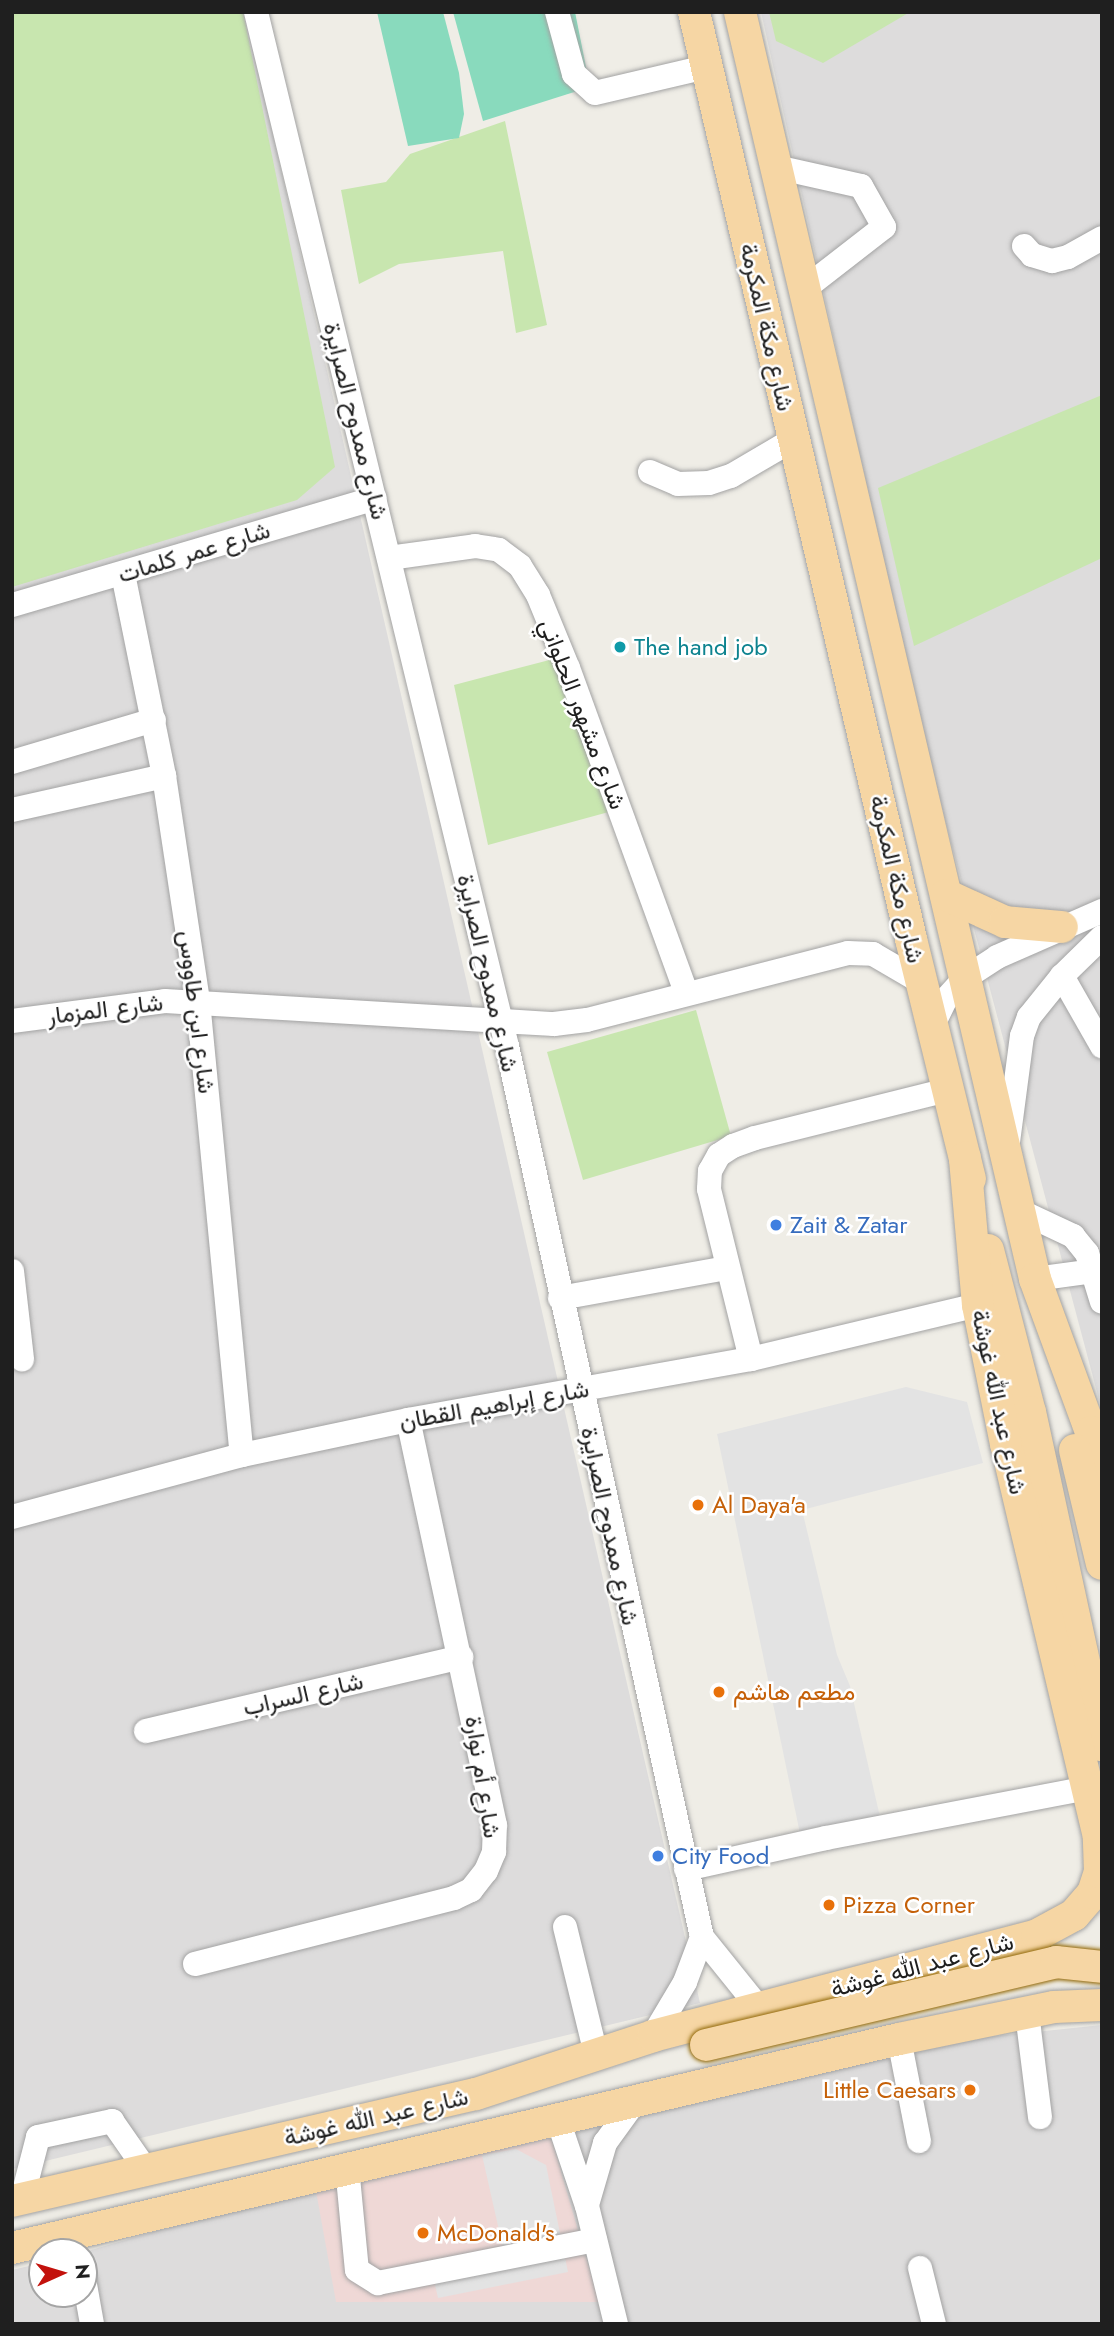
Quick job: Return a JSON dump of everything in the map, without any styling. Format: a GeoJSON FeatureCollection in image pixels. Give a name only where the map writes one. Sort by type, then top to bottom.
{"type":"FeatureCollection","features":[{"type":"Feature","properties":{"kind":"main road","name":"شارع مكة المكرمة"},"geometry":{"type":"LineString","coordinates":[[694,12],[921,982],[1030,1412],[1102,1745]]}},
{"type":"Feature","properties":{"kind":"main road","name":"شارع مكة المكرمة"},"geometry":{"type":"LineString","coordinates":[[740,12],[1007,1150],[1035,1281],[1091,1433],[1102,1476]]}},
{"type":"Feature","properties":{"kind":"main road"},"geometry":{"type":"LineString","coordinates":[[946,895],[1005,922],[1062,927]]}},
{"type":"Feature","properties":{"kind":"main road","name":"شارع عبد الله غوشة"},"geometry":{"type":"LineString","coordinates":[[17,2200],[476,2094],[653,2036],[939,1958],[1037,1935],[1074,1915],[1093,1892],[1100,1872],[1100,1838],[1006,1444],[978,1305],[965,1158]]}},
{"type":"Feature","properties":{"kind":"main road"},"geometry":{"type":"LineString","coordinates":[[1035,1281],[1102,1564]]}},
{"type":"Feature","properties":{"kind":"main road"},"geometry":{"type":"LineString","coordinates":[[939,1958],[962,1969],[974,1987],[973,2005],[962,2026]]}},
{"type":"Feature","properties":{"kind":"main road"},"geometry":{"type":"LineString","coordinates":[[476,2094],[706,2045],[1056,1962],[1102,1967]]}},
{"type":"Feature","properties":{"kind":"main road"},"geometry":{"type":"LineString","coordinates":[[1040,2010],[1096,1987],[1102,1980]]}},
{"type":"Feature","properties":{"kind":"main road","name":"شارع عبد الله غوشة"},"geometry":{"type":"LineString","coordinates":[[95,2238],[347,2167],[557,2118],[634,2103],[962,2026],[1040,2010],[1102,2005]]}},
{"type":"Feature","properties":{"kind":"street","name":"شارع ممدوح الصرايرة"},"geometry":{"type":"LineString","coordinates":[[256,12],[500,1022],[702,1937],[759,2008]]}},
{"type":"Feature","properties":{"kind":"street"},"geometry":{"type":"LineString","coordinates":[[557,12],[573,74],[595,93],[706,67]]}},
{"type":"Feature","properties":{"kind":"street"},"geometry":{"type":"LineString","coordinates":[[776,167],[861,186],[884,227],[804,289]]}},
{"type":"Feature","properties":{"kind":"street"},"geometry":{"type":"LineString","coordinates":[[1024,246],[1041,260],[1052,261],[1069,257],[1102,238]]}},
{"type":"Feature","properties":{"kind":"street"},"geometry":{"type":"LineString","coordinates":[[650,472],[678,484],[709,483],[731,476],[794,439]]}},
{"type":"Feature","properties":{"kind":"street","name":"شارع عمر كلمات"},"geometry":{"type":"LineString","coordinates":[[12,605],[374,498]]}},
{"type":"Feature","properties":{"kind":"street","name":"شارع مشهور الحلواني"},"geometry":{"type":"LineString","coordinates":[[389,558],[475,546],[499,550],[520,566],[538,595],[568,668],[686,993]]}},
{"type":"Feature","properties":{"kind":"street","name":"شارع ابن طاووس"},"geometry":{"type":"LineString","coordinates":[[122,574],[155,720],[198,1001],[242,1455]]}},
{"type":"Feature","properties":{"kind":"street"},"geometry":{"type":"LineString","coordinates":[[12,762],[155,720]]}},
{"type":"Feature","properties":{"kind":"street"},"geometry":{"type":"LineString","coordinates":[[12,810],[164,776]]}},
{"type":"Feature","properties":{"kind":"street"},"geometry":{"type":"LineString","coordinates":[[932,1027],[945,1000],[965,978],[997,957],[1102,911]]}},
{"type":"Feature","properties":{"kind":"street"},"geometry":{"type":"LineString","coordinates":[[1007,1150],[1022,1036],[1029,1017],[1062,976],[1102,937]]}},
{"type":"Feature","properties":{"kind":"street"},"geometry":{"type":"LineString","coordinates":[[500,1022],[554,1024],[587,1020],[848,953],[873,954],[921,982]]}},
{"type":"Feature","properties":{"kind":"street"},"geometry":{"type":"LineString","coordinates":[[1062,976],[1102,1046]]}},
{"type":"Feature","properties":{"kind":"street","name":"شارع المزمار"},"geometry":{"type":"LineString","coordinates":[[12,1021],[165,1001],[198,1001],[500,1022]]}},
{"type":"Feature","properties":{"kind":"street"},"geometry":{"type":"LineString","coordinates":[[751,1359],[709,1189],[710,1171],[719,1155],[733,1146],[755,1138],[948,1090]]}},
{"type":"Feature","properties":{"kind":"street"},"geometry":{"type":"LineString","coordinates":[[1020,1211],[1073,1236],[1098,1270],[1102,1301]]}},
{"type":"Feature","properties":{"kind":"street"},"geometry":{"type":"LineString","coordinates":[[560,1298],[727,1268]]}},
{"type":"Feature","properties":{"kind":"street"},"geometry":{"type":"LineString","coordinates":[[1035,1281],[1098,1270]]}},
{"type":"Feature","properties":{"kind":"street"},"geometry":{"type":"LineString","coordinates":[[12,1271],[22,1359]]}},
{"type":"Feature","properties":{"kind":"street","name":"شارع إبراهيم القطان"},"geometry":{"type":"LineString","coordinates":[[12,1517],[242,1455],[408,1420],[751,1359],[978,1305]]}},
{"type":"Feature","properties":{"kind":"street","name":"شارع أم نوارة"},"geometry":{"type":"LineString","coordinates":[[195,1964],[454,1898],[471,1890],[486,1871],[494,1852],[495,1825],[408,1420]]}},
{"type":"Feature","properties":{"kind":"street","name":"شارع السراب"},"geometry":{"type":"LineString","coordinates":[[146,1731],[461,1657]]}},
{"type":"Feature","properties":{"kind":"street"},"geometry":{"type":"LineString","coordinates":[[686,1869],[826,1838],[1088,1788]]}},
{"type":"Feature","properties":{"kind":"street"},"geometry":{"type":"LineString","coordinates":[[565,1927],[596,2054]]}},
{"type":"Feature","properties":{"kind":"street"},"geometry":{"type":"LineString","coordinates":[[653,2036],[685,1982],[702,1937]]}},
{"type":"Feature","properties":{"kind":"street"},"geometry":{"type":"LineString","coordinates":[[1040,2010],[1041,2117]]}},
{"type":"Feature","properties":{"kind":"street"},"geometry":{"type":"LineString","coordinates":[[900,2039],[919,2141]]}},
{"type":"Feature","properties":{"kind":"street"},"geometry":{"type":"LineString","coordinates":[[587,2206],[605,2143],[634,2103]]}},
{"type":"Feature","properties":{"kind":"street"},"geometry":{"type":"LineString","coordinates":[[557,2118],[587,2206],[617,2324]]}},
{"type":"Feature","properties":{"kind":"street"},"geometry":{"type":"LineString","coordinates":[[17,2200],[38,2137],[111,2121],[146,2170]]}},
{"type":"Feature","properties":{"kind":"street"},"geometry":{"type":"LineString","coordinates":[[347,2167],[358,2270],[378,2283],[595,2241]]}},
{"type":"Feature","properties":{"kind":"street"},"geometry":{"type":"LineString","coordinates":[[920,2268],[934,2324]]}},
{"type":"Feature","properties":{"kind":"shaded area"},"geometry":{"type":"Polygon","coordinates":[[[12,12],[245,12],[700,2003],[12,2169],[12,12]]]}},
{"type":"Feature","properties":{"kind":"shaded area"},"geometry":{"type":"Polygon","coordinates":[[[761,12],[1102,12],[1102,1411],[922,733],[761,12]]]}},
{"type":"Feature","properties":{"kind":"shaded area"},"geometry":{"type":"Polygon","coordinates":[[[906,1387],[967,1402],[983,1463],[802,1510],[837,1655],[850,1686],[883,1830],[803,1848],[717,1434],[906,1387]]]}},
{"type":"Feature","properties":{"kind":"shaded area"},"geometry":{"type":"Polygon","coordinates":[[[1102,2025],[1102,2324],[12,2324],[12,2270],[28,2266],[28,2308],[98,2308],[98,2248],[739,2063],[1102,2025]]]}},
{"type":"Feature","properties":{"kind":"shaded area"},"geometry":{"type":"Polygon","coordinates":[[[544,2135],[552,2141],[599,2302],[336,2302],[314,2180],[544,2135]]]}},
{"type":"Feature","properties":{"kind":"shaded area"},"geometry":{"type":"Polygon","coordinates":[[[516,2149],[546,2165],[568,2272],[438,2298],[430,2263],[503,2248],[482,2155],[516,2149]]]}},
{"type":"Feature","properties":{"kind":"green space"},"geometry":{"type":"Polygon","coordinates":[[[12,12],[243,12],[335,467],[297,500],[12,587],[12,12]]]}},
{"type":"Feature","properties":{"kind":"green space"},"geometry":{"type":"Polygon","coordinates":[[[377,12],[443,12],[459,73],[464,114],[459,138],[408,146],[377,12]]]}},
{"type":"Feature","properties":{"kind":"green space"},"geometry":{"type":"Polygon","coordinates":[[[453,12],[575,12],[590,87],[483,121],[453,12]]]}},
{"type":"Feature","properties":{"kind":"green space"},"geometry":{"type":"Polygon","coordinates":[[[769,12],[910,12],[823,63],[776,41],[769,12]]]}},
{"type":"Feature","properties":{"kind":"green space"},"geometry":{"type":"Polygon","coordinates":[[[505,121],[547,325],[516,333],[503,251],[399,264],[359,284],[341,190],[386,182],[410,154],[505,121]]]}},
{"type":"Feature","properties":{"kind":"green space"},"geometry":{"type":"Polygon","coordinates":[[[1102,395],[1102,558],[914,646],[878,488],[1102,395]]]}},
{"type":"Feature","properties":{"kind":"green space"},"geometry":{"type":"Polygon","coordinates":[[[561,657],[616,810],[488,845],[454,685],[561,657]]]}},
{"type":"Feature","properties":{"kind":"green space"},"geometry":{"type":"Polygon","coordinates":[[[696,1010],[731,1136],[583,1180],[547,1052],[696,1010]]]}},
{"type":"Feature","properties":{"kind":"place","name":"The hand job"},"geometry":{"type":"Point","coordinates":[620,647]}},
{"type":"Feature","properties":{"kind":"place","name":"Zait & Zatar"},"geometry":{"type":"Point","coordinates":[776,1225]}},
{"type":"Feature","properties":{"kind":"place","name":"Al Daya'a"},"geometry":{"type":"Point","coordinates":[698,1505]}},
{"type":"Feature","properties":{"kind":"place","name":"مطعم هاشم"},"geometry":{"type":"Point","coordinates":[719,1692]}},
{"type":"Feature","properties":{"kind":"place","name":"City Food"},"geometry":{"type":"Point","coordinates":[658,1856]}},
{"type":"Feature","properties":{"kind":"place","name":"Pizza Corner"},"geometry":{"type":"Point","coordinates":[829,1905]}},
{"type":"Feature","properties":{"kind":"place","name":"Little Caesars"},"geometry":{"type":"Point","coordinates":[970,2090]}},
{"type":"Feature","properties":{"kind":"place","name":"McDonald's"},"geometry":{"type":"Point","coordinates":[423,2233]}}]}
